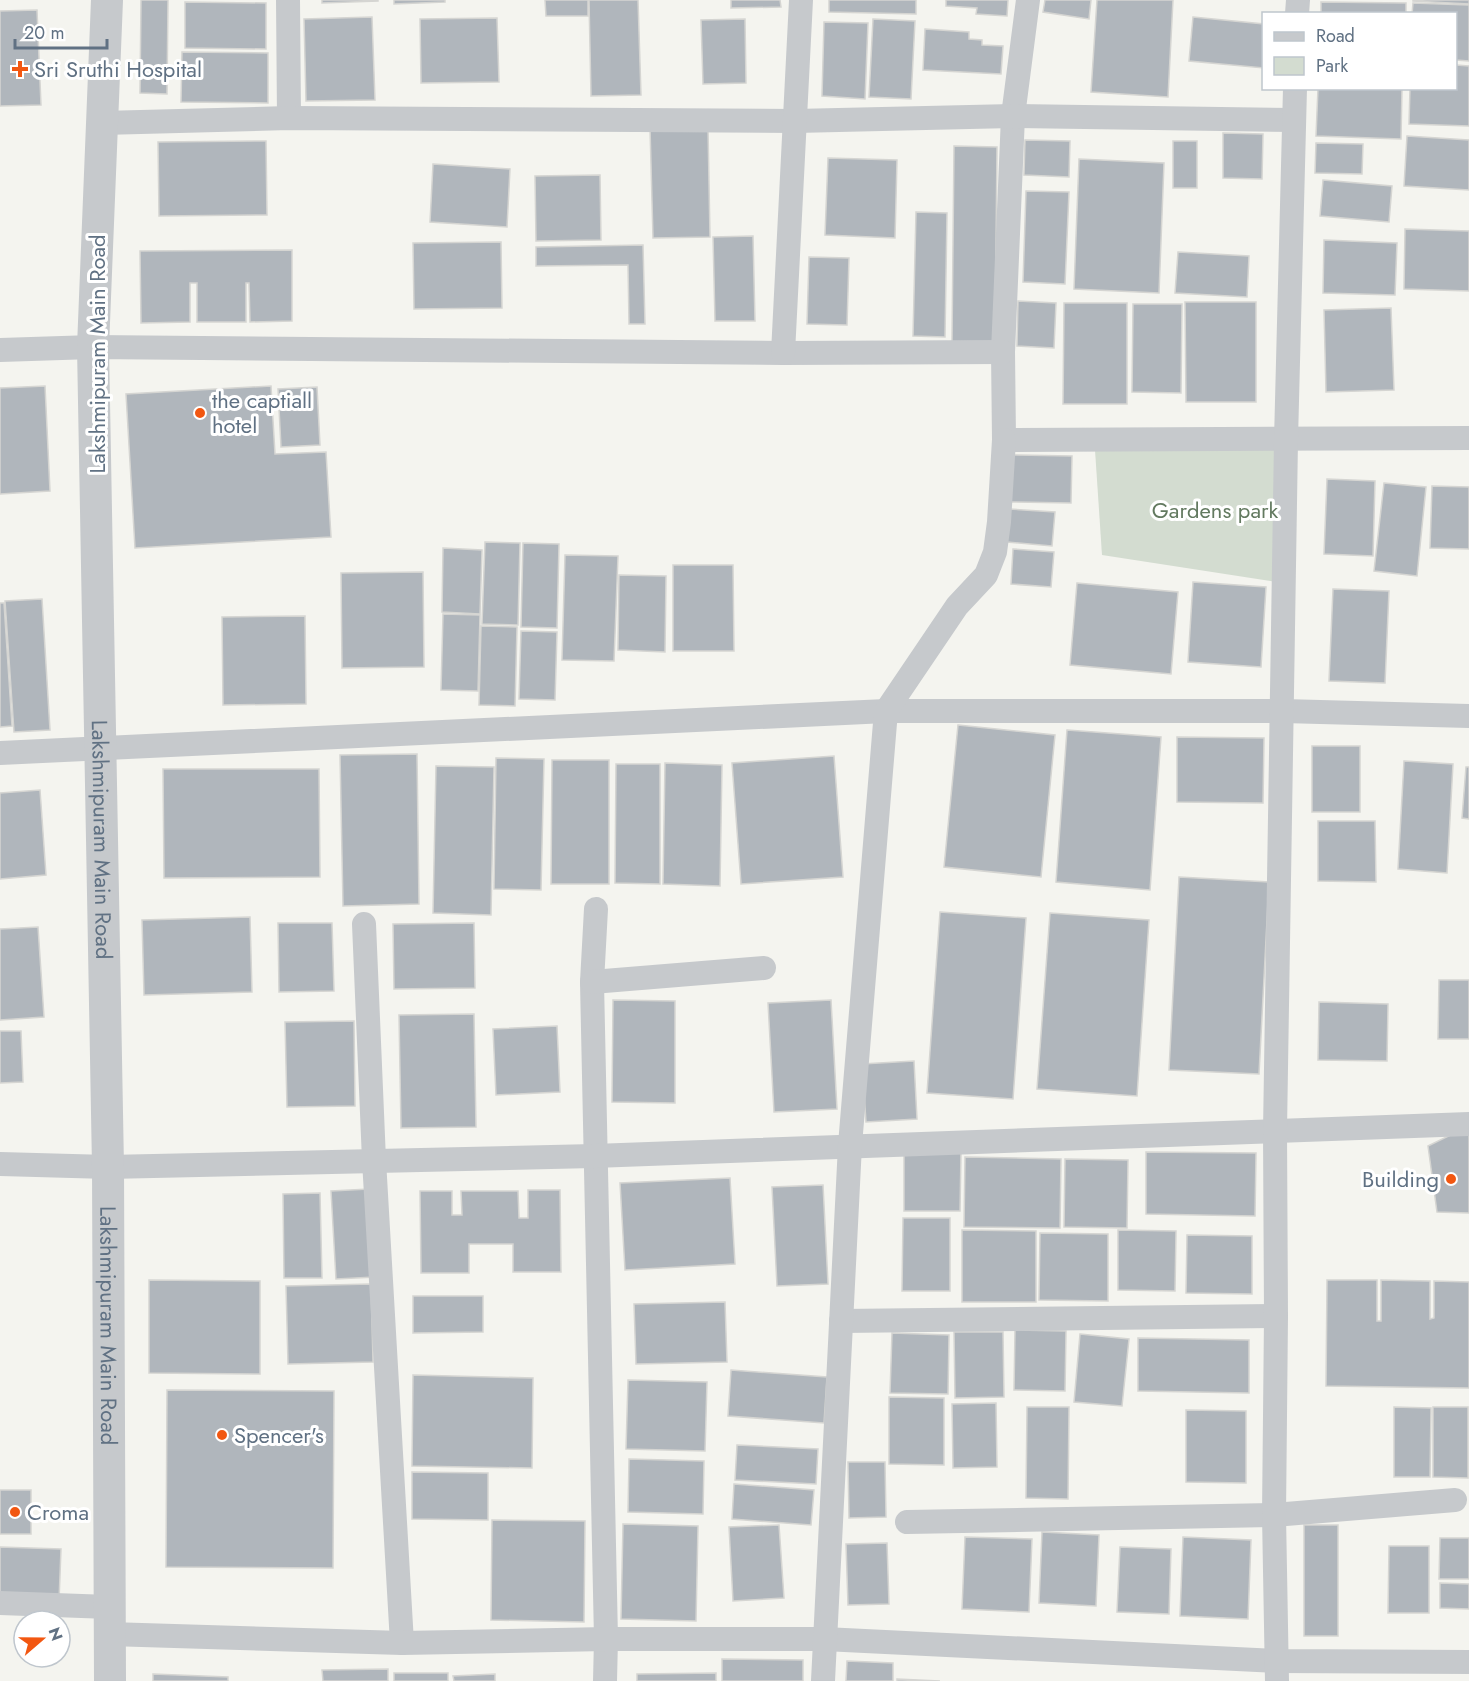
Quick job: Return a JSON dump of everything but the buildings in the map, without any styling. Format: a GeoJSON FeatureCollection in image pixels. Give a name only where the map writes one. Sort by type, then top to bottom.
{"type":"FeatureCollection","features":[{"type":"Feature","properties":{"kind":"street","name":"Lakshmipuram Main Road"},"geometry":{"type":"LineString","coordinates":[[106,0],[93,347],[108,1167],[110,1681]]}},
{"type":"Feature","properties":{"kind":"street"},"geometry":{"type":"LineString","coordinates":[[288,0],[289,118]]}},
{"type":"Feature","properties":{"kind":"street"},"geometry":{"type":"LineString","coordinates":[[783,353],[801,0]]}},
{"type":"Feature","properties":{"kind":"street"},"geometry":{"type":"LineString","coordinates":[[823,1681],[850,1145],[886,711],[957,606],[986,575],[995,552],[1004,440],[1003,352],[1013,116],[1028,0]]}},
{"type":"Feature","properties":{"kind":"street"},"geometry":{"type":"LineString","coordinates":[[1277,1671],[1274,1515],[1275,1131],[1286,440],[1295,90]]}},
{"type":"Feature","properties":{"kind":"street"},"geometry":{"type":"LineString","coordinates":[[102,123],[289,118],[795,121],[1013,116],[1294,120]]}},
{"type":"Feature","properties":{"kind":"street"},"geometry":{"type":"LineString","coordinates":[[0,350],[93,347],[783,353],[1003,352]]}},
{"type":"Feature","properties":{"kind":"street"},"geometry":{"type":"LineString","coordinates":[[1004,440],[1469,438]]}},
{"type":"Feature","properties":{"kind":"street"},"geometry":{"type":"LineString","coordinates":[[0,753],[886,711],[1283,711],[1469,716]]}},
{"type":"Feature","properties":{"kind":"street"},"geometry":{"type":"LineString","coordinates":[[596,909],[592,982],[606,1638],[604,1681]]}},
{"type":"Feature","properties":{"kind":"street"},"geometry":{"type":"LineString","coordinates":[[364,924],[402,1643]]}},
{"type":"Feature","properties":{"kind":"street"},"geometry":{"type":"LineString","coordinates":[[592,982],[764,968]]}},
{"type":"Feature","properties":{"kind":"street"},"geometry":{"type":"LineString","coordinates":[[0,1164],[108,1167],[594,1155],[1469,1124]]}},
{"type":"Feature","properties":{"kind":"street"},"geometry":{"type":"LineString","coordinates":[[841,1321],[1276,1316]]}},
{"type":"Feature","properties":{"kind":"street"},"geometry":{"type":"LineString","coordinates":[[907,1522],[1274,1515],[1455,1500]]}},
{"type":"Feature","properties":{"kind":"street"},"geometry":{"type":"LineString","coordinates":[[0,1603],[109,1621],[402,1643],[606,1638],[824,1639],[1277,1671],[1469,1662]]}},
{"type":"Feature","properties":{"kind":"green space","name":"Gardens park"},"geometry":{"type":"Polygon","coordinates":[[[1279,447],[1277,582],[1102,555],[1095,450],[1279,447]]]}},
{"type":"Feature","properties":{"kind":"place","name":"Sri Sruthi Hospital"},"geometry":{"type":"Point","coordinates":[20,69]}},
{"type":"Feature","properties":{"kind":"place","name":"the captiall hotel"},"geometry":{"type":"Point","coordinates":[200,413]}},
{"type":"Feature","properties":{"kind":"place","name":"Building"},"geometry":{"type":"Point","coordinates":[1451,1179]}},
{"type":"Feature","properties":{"kind":"place","name":"Spencer's"},"geometry":{"type":"Point","coordinates":[222,1435]}},
{"type":"Feature","properties":{"kind":"place","name":"Croma"},"geometry":{"type":"Point","coordinates":[15,1512]}}]}
